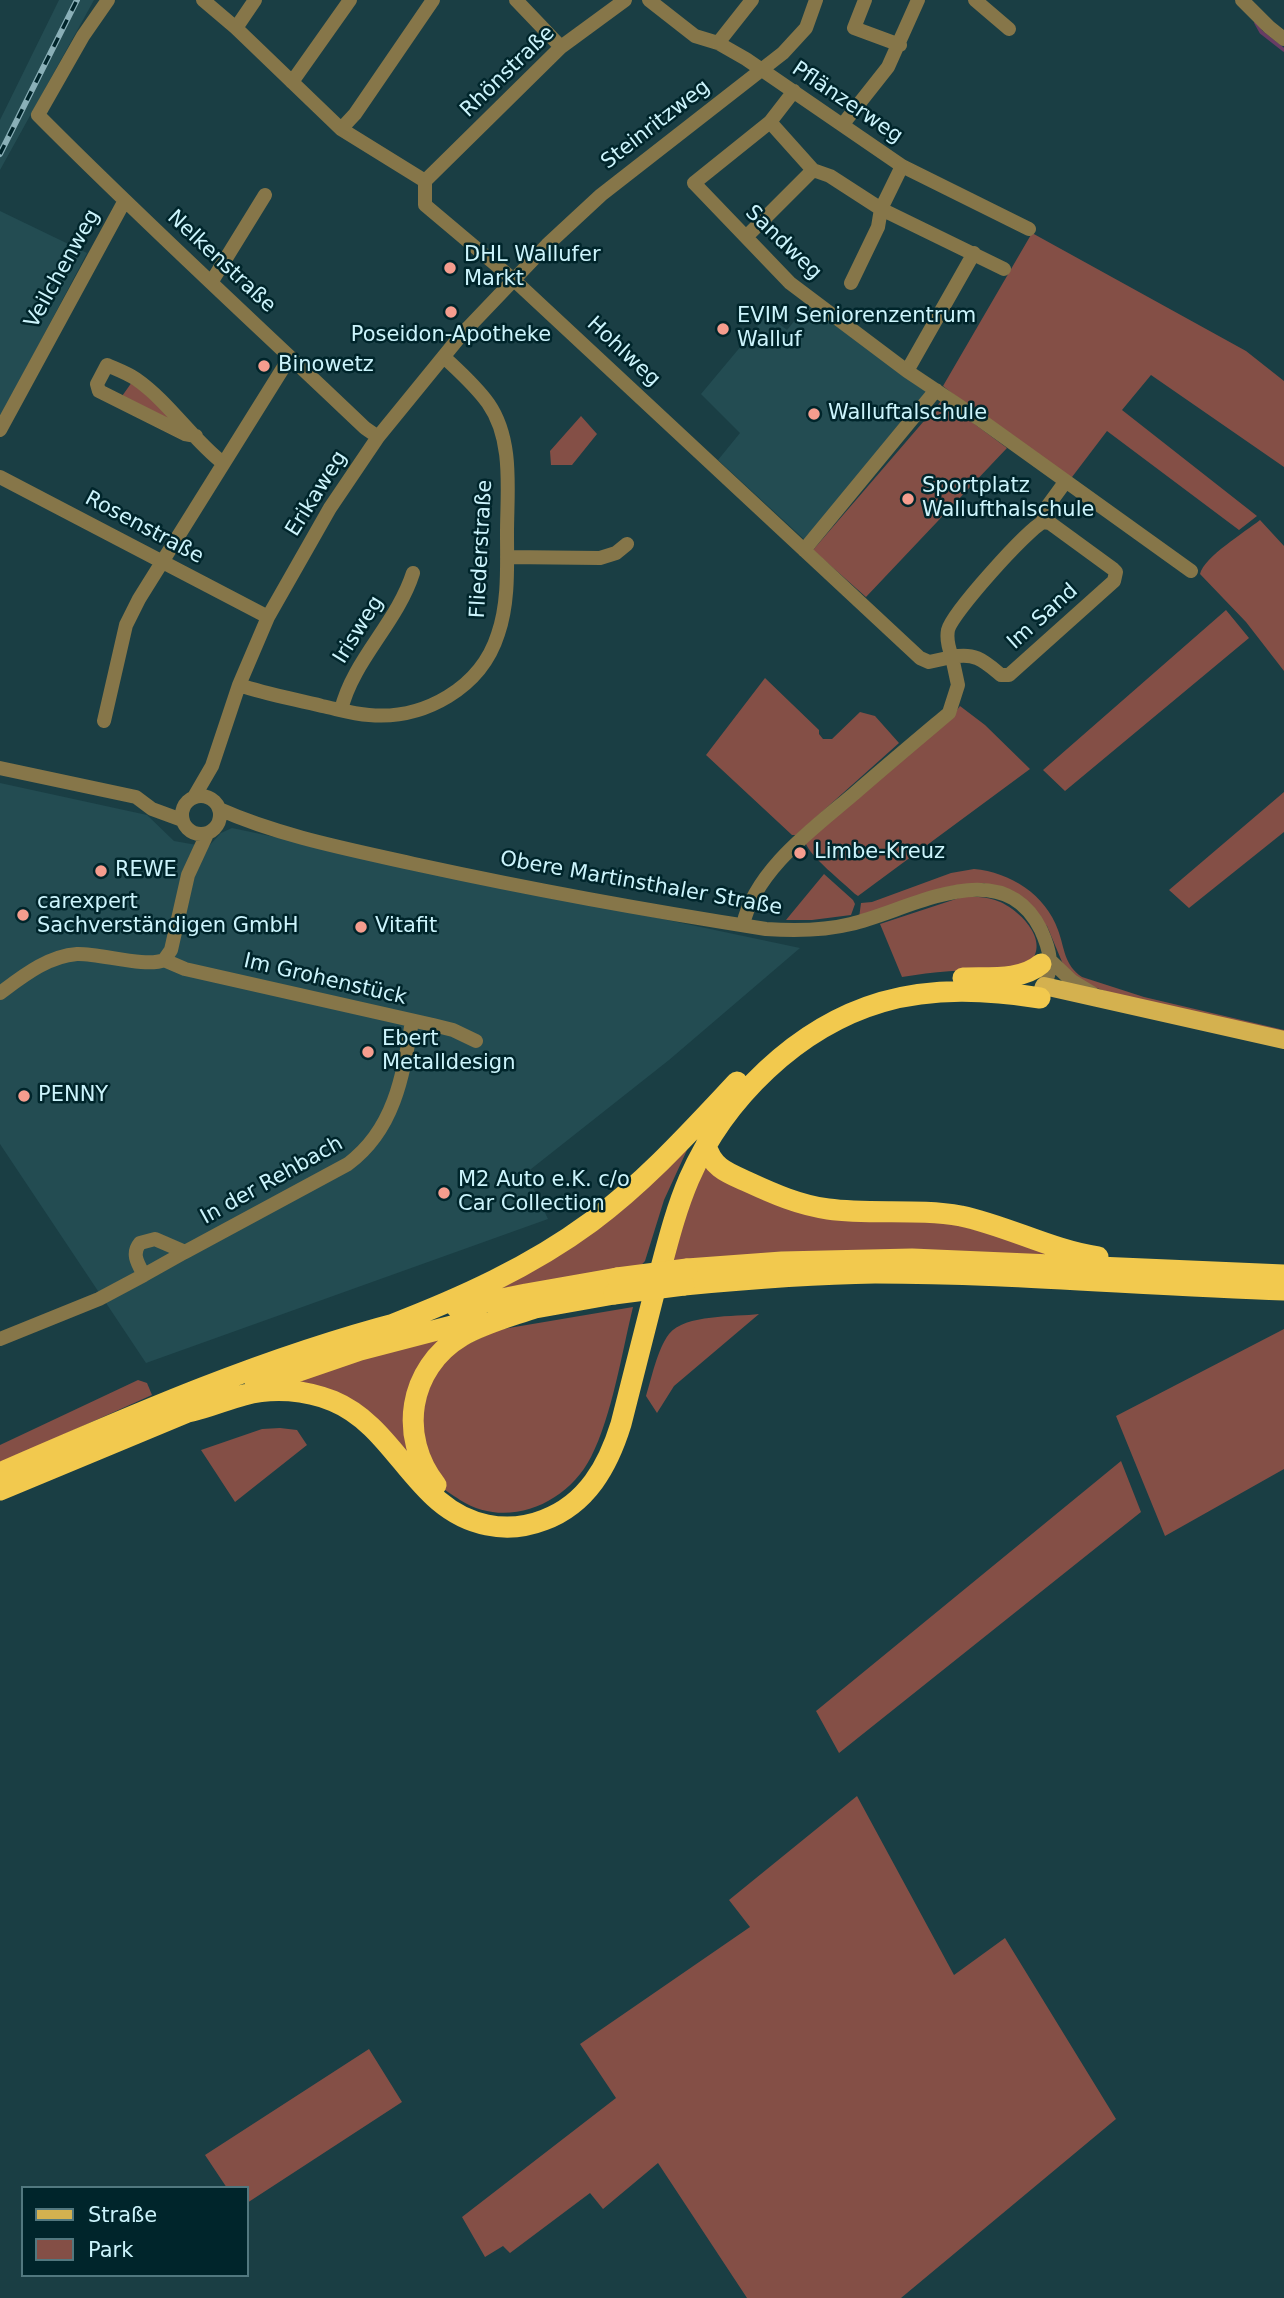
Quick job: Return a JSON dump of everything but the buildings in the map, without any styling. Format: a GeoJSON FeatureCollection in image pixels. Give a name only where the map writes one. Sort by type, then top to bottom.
{"type":"FeatureCollection","features":[{"type":"Feature","properties":{"kind":"highway"},"geometry":{"type":"LineString","coordinates":[[391,1325],[479,1288],[569,1238],[647,1175],[778,1043],[836,1006],[893,987],[960,978],[1021,975],[1047,963]]}},
{"type":"Feature","properties":{"kind":"highway"},"geometry":{"type":"LineString","coordinates":[[960,978],[1041,990]]}},
{"type":"Feature","properties":{"kind":"highway"},"geometry":{"type":"LineString","coordinates":[[185,1404],[206,1409],[257,1392],[282,1390],[321,1397],[356,1413],[376,1429],[427,1493],[456,1515],[478,1524],[502,1527],[538,1522],[561,1512],[590,1488],[613,1447],[673,1223],[689,1178],[706,1145],[735,1105],[768,1069],[809,1037],[858,1011],[883,1002],[949,992],[1041,990]]}},
{"type":"Feature","properties":{"kind":"highway"},"geometry":{"type":"LineString","coordinates":[[537,1307],[494,1322],[455,1340],[432,1362],[416,1394],[412,1413],[413,1432],[417,1452],[425,1469],[436,1485],[452,1499],[481,1512],[513,1515],[545,1507],[573,1489],[593,1463],[606,1433],[671,1194],[694,1145],[725,1095]]}},
{"type":"Feature","properties":{"kind":"highway"},"geometry":{"type":"LineString","coordinates":[[706,1145],[712,1160],[720,1169],[799,1203],[840,1210],[925,1212],[962,1217],[1095,1257],[1148,1262],[1165,1270]]}},
{"type":"Feature","properties":{"kind":"highway"},"geometry":{"type":"LineString","coordinates":[[0,1473],[185,1404],[285,1357],[391,1325],[481,1303],[809,1260],[912,1259],[1284,1275]]}},
{"type":"Feature","properties":{"kind":"highway"},"geometry":{"type":"LineString","coordinates":[[685,1277],[872,1273],[976,1275],[1284,1290]]}},
{"type":"Feature","properties":{"kind":"highway"},"geometry":{"type":"LineString","coordinates":[[185,1404],[360,1350],[615,1286]]}},
{"type":"Feature","properties":{"kind":"highway"},"geometry":{"type":"LineString","coordinates":[[0,1490],[150,1418]]}},
{"type":"Feature","properties":{"kind":"main road"},"geometry":{"type":"LineString","coordinates":[[1041,990],[1102,999],[1284,1040]]}},
{"type":"Feature","properties":{"kind":"main road"},"geometry":{"type":"LineString","coordinates":[[1041,990],[1131,1013],[1175,1017]]}},
{"type":"Feature","properties":{"kind":"street","name":"Nelkenstraße"},"geometry":{"type":"LineString","coordinates":[[108,0],[83,36],[38,115],[124,202],[212,281],[365,428],[378,437]]}},
{"type":"Feature","properties":{"kind":"street"},"geometry":{"type":"LineString","coordinates":[[202,0],[236,28],[341,129],[425,181]]}},
{"type":"Feature","properties":{"kind":"street"},"geometry":{"type":"LineString","coordinates":[[236,28],[255,0]]}},
{"type":"Feature","properties":{"kind":"street"},"geometry":{"type":"LineString","coordinates":[[292,82],[350,0]]}},
{"type":"Feature","properties":{"kind":"street"},"geometry":{"type":"LineString","coordinates":[[341,129],[355,114],[433,0]]}},
{"type":"Feature","properties":{"kind":"street"},"geometry":{"type":"LineString","coordinates":[[516,0],[561,47]]}},
{"type":"Feature","properties":{"kind":"street","name":"Rhönstraße"},"geometry":{"type":"LineString","coordinates":[[425,181],[561,47],[625,0]]}},
{"type":"Feature","properties":{"kind":"street","name":"Pflänzerweg"},"geometry":{"type":"LineString","coordinates":[[649,0],[695,36],[718,43],[794,91],[902,166],[1029,229]]}},
{"type":"Feature","properties":{"kind":"street"},"geometry":{"type":"LineString","coordinates":[[718,43],[752,0]]}},
{"type":"Feature","properties":{"kind":"street","name":"Steinritzweg"},"geometry":{"type":"LineString","coordinates":[[514,280],[601,195],[782,53],[806,27],[816,0]]}},
{"type":"Feature","properties":{"kind":"street"},"geometry":{"type":"LineString","coordinates":[[865,0],[854,28],[900,45]]}},
{"type":"Feature","properties":{"kind":"street"},"geometry":{"type":"LineString","coordinates":[[843,124],[879,80],[900,45],[918,0]]}},
{"type":"Feature","properties":{"kind":"street"},"geometry":{"type":"LineString","coordinates":[[975,0],[1009,29]]}},
{"type":"Feature","properties":{"kind":"street"},"geometry":{"type":"LineString","coordinates":[[1242,0],[1284,39]]}},
{"type":"Feature","properties":{"kind":"street"},"geometry":{"type":"LineString","coordinates":[[794,91],[770,122],[813,170],[830,176],[881,209],[1004,269]]}},
{"type":"Feature","properties":{"kind":"street","name":"Sandweg"},"geometry":{"type":"LineString","coordinates":[[770,122],[694,183],[790,283],[908,371],[1191,571]]}},
{"type":"Feature","properties":{"kind":"street"},"geometry":{"type":"LineString","coordinates":[[851,284],[878,227],[881,209],[902,166]]}},
{"type":"Feature","properties":{"kind":"street"},"geometry":{"type":"LineString","coordinates":[[746,237],[813,170]]}},
{"type":"Feature","properties":{"kind":"street","name":"Hohlweg"},"geometry":{"type":"LineString","coordinates":[[425,181],[425,205],[514,280],[924,661],[936,662],[952,657]]}},
{"type":"Feature","properties":{"kind":"street"},"geometry":{"type":"LineString","coordinates":[[212,281],[265,195]]}},
{"type":"Feature","properties":{"kind":"street","name":"Veilchenweg"},"geometry":{"type":"LineString","coordinates":[[0,430],[124,202]]}},
{"type":"Feature","properties":{"kind":"street"},"geometry":{"type":"LineString","coordinates":[[908,371],[974,253]]}},
{"type":"Feature","properties":{"kind":"street","name":"Erikaweg"},"geometry":{"type":"LineString","coordinates":[[194,797],[212,766],[239,685],[268,617],[330,508],[378,437],[462,334],[514,280]]}},
{"type":"Feature","properties":{"kind":"street"},"geometry":{"type":"LineString","coordinates":[[104,721],[126,625],[140,597],[290,357]]}},
{"type":"Feature","properties":{"kind":"street","name":"Fliederstraße"},"geometry":{"type":"LineString","coordinates":[[239,685],[369,715],[405,713],[439,702],[463,687],[484,662],[497,637],[504,608],[508,557],[506,452],[503,435],[490,405],[473,384],[444,357]]}},
{"type":"Feature","properties":{"kind":"street"},"geometry":{"type":"LineString","coordinates":[[196,436],[185,435],[99,391],[97,384],[107,365],[138,380],[196,436],[223,463]]}},
{"type":"Feature","properties":{"kind":"street"},"geometry":{"type":"LineString","coordinates":[[804,550],[936,390]]}},
{"type":"Feature","properties":{"kind":"street","name":"Rosenstraße"},"geometry":{"type":"LineString","coordinates":[[0,477],[268,617]]}},
{"type":"Feature","properties":{"kind":"street"},"geometry":{"type":"LineString","coordinates":[[743,925],[749,903],[756,892],[797,843],[949,713],[958,685],[948,646],[948,631],[962,607],[1021,542],[1043,522],[1044,511],[1063,485]]}},
{"type":"Feature","properties":{"kind":"street","name":"Im Sand"},"geometry":{"type":"LineString","coordinates":[[952,657],[975,656],[1001,675],[1009,675],[1114,581],[1116,572],[1113,569],[1049,523],[1043,522]]}},
{"type":"Feature","properties":{"kind":"street"},"geometry":{"type":"LineString","coordinates":[[508,557],[600,558],[616,553],[627,544]]}},
{"type":"Feature","properties":{"kind":"street","name":"Irisweg"},"geometry":{"type":"LineString","coordinates":[[341,710],[346,690],[406,596],[413,573]]}},
{"type":"Feature","properties":{"kind":"street","name":"Erikaweg"},"geometry":{"type":"LineString","coordinates":[[212,766],[217,806]]}},
{"type":"Feature","properties":{"kind":"street"},"geometry":{"type":"LineString","coordinates":[[0,768],[136,797],[197,834],[212,830]]}},
{"type":"Feature","properties":{"kind":"street"},"geometry":{"type":"LineString","coordinates":[[164,960],[171,950],[188,875],[220,818],[217,806],[205,797],[194,797],[185,804],[188,875]]}},
{"type":"Feature","properties":{"kind":"street","name":"Obere Martinsthaler Straße"},"geometry":{"type":"LineString","coordinates":[[217,806],[250,823],[391,859],[513,885],[791,931],[832,928],[964,889],[995,891],[1022,906],[1036,922],[1044,940],[1047,963],[1041,990]]}},
{"type":"Feature","properties":{"kind":"street","name":"Obere Martinsthaler Straße"},"geometry":{"type":"LineString","coordinates":[[212,830],[250,823]]}},
{"type":"Feature","properties":{"kind":"street","name":"Im Grohenstück"},"geometry":{"type":"LineString","coordinates":[[0,993],[40,965],[64,956],[90,954],[152,962],[164,960],[185,969],[453,1030],[476,1041]]}},
{"type":"Feature","properties":{"kind":"street"},"geometry":{"type":"LineString","coordinates":[[1047,963],[1072,982],[1102,999]]}},
{"type":"Feature","properties":{"kind":"street","name":"In der Rehbach"},"geometry":{"type":"LineString","coordinates":[[0,1339],[99,1299],[348,1164],[371,1145],[382,1130],[396,1098],[412,1021]]}},
{"type":"Feature","properties":{"kind":"street"},"geometry":{"type":"LineString","coordinates":[[144,1275],[136,1258],[140,1243],[155,1239],[185,1252]]}},
{"type":"Feature","properties":{"kind":"shaded area"},"geometry":{"type":"Polygon","coordinates":[[[59,0],[94,0],[0,170],[0,120],[59,0]]]}},
{"type":"Feature","properties":{"kind":"shaded area"},"geometry":{"type":"Polygon","coordinates":[[[0,211],[87,253],[0,418],[0,211]]]}},
{"type":"Feature","properties":{"kind":"shaded area","name":"Walluftalschule"},"geometry":{"type":"Polygon","coordinates":[[[808,304],[929,388],[807,542],[718,460],[740,433],[701,394],[767,315],[787,330],[808,304]]]}},
{"type":"Feature","properties":{"kind":"shaded area"},"geometry":{"type":"Polygon","coordinates":[[[0,783],[147,815],[174,841],[208,847],[221,833],[232,828],[800,948],[669,1060],[526,1173],[548,1219],[146,1363],[0,1144],[0,783]]]}},
{"type":"Feature","properties":{"kind":"green space"},"geometry":{"type":"Polygon","coordinates":[[[1032,233],[1246,351],[1284,381],[1284,467],[1151,375],[1122,410],[1257,516],[1239,530],[1107,431],[1069,481],[943,386],[1032,233]]]}},
{"type":"Feature","properties":{"kind":"green space"},"geometry":{"type":"Polygon","coordinates":[[[132,382],[186,431],[120,399],[132,382]]]}},
{"type":"Feature","properties":{"kind":"green space","name":"Sportplatz Wallufthalschule"},"geometry":{"type":"Polygon","coordinates":[[[942,400],[1007,448],[866,597],[813,550],[942,400]]]}},
{"type":"Feature","properties":{"kind":"green space"},"geometry":{"type":"Polygon","coordinates":[[[581,416],[597,434],[572,465],[551,465],[550,451],[581,416]]]}},
{"type":"Feature","properties":{"kind":"green space"},"geometry":{"type":"Polygon","coordinates":[[[1260,520],[1284,546],[1284,671],[1246,622],[1200,574],[1209,560],[1260,520]]]}},
{"type":"Feature","properties":{"kind":"green space"},"geometry":{"type":"Polygon","coordinates":[[[1226,610],[1249,638],[1065,791],[1043,770],[1226,610]]]}},
{"type":"Feature","properties":{"kind":"green space"},"geometry":{"type":"Polygon","coordinates":[[[765,678],[819,730],[823,739],[832,739],[860,712],[875,716],[899,743],[796,835],[792,835],[706,755],[765,678]]]}},
{"type":"Feature","properties":{"kind":"green space"},"geometry":{"type":"Polygon","coordinates":[[[960,706],[985,725],[1030,769],[858,896],[820,862],[805,842],[960,706]]]}},
{"type":"Feature","properties":{"kind":"green space"},"geometry":{"type":"Polygon","coordinates":[[[1284,792],[1284,832],[1189,908],[1169,890],[1284,792]]]}},
{"type":"Feature","properties":{"kind":"green space"},"geometry":{"type":"Polygon","coordinates":[[[974,869],[1013,880],[1036,896],[1052,917],[1068,962],[1082,977],[1144,997],[1284,1030],[1284,1035],[1108,992],[1082,983],[1065,969],[1047,926],[984,883],[952,886],[859,918],[861,903],[872,902],[951,873],[974,869]]]}},
{"type":"Feature","properties":{"kind":"green space"},"geometry":{"type":"Polygon","coordinates":[[[824,874],[853,900],[855,904],[851,915],[786,920],[824,874]]]}},
{"type":"Feature","properties":{"kind":"green space"},"geometry":{"type":"Polygon","coordinates":[[[962,897],[995,900],[1020,915],[1033,932],[1036,941],[1033,959],[1020,970],[961,970],[902,977],[880,924],[962,897]]]}},
{"type":"Feature","properties":{"kind":"green space"},"geometry":{"type":"Polygon","coordinates":[[[693,1137],[664,1200],[645,1261],[637,1270],[482,1291],[693,1137]]]}},
{"type":"Feature","properties":{"kind":"green space"},"geometry":{"type":"Polygon","coordinates":[[[705,1158],[759,1193],[928,1217],[1080,1258],[664,1264],[705,1158]]]}},
{"type":"Feature","properties":{"kind":"green space"},"geometry":{"type":"Polygon","coordinates":[[[633,1307],[605,1423],[591,1457],[567,1488],[534,1507],[497,1513],[478,1509],[443,1488],[432,1469],[415,1423],[442,1357],[497,1330],[633,1307]]]}},
{"type":"Feature","properties":{"kind":"green space"},"geometry":{"type":"Polygon","coordinates":[[[759,1314],[674,1386],[657,1413],[646,1396],[658,1356],[669,1334],[686,1323],[698,1320],[759,1314]]]}},
{"type":"Feature","properties":{"kind":"green space"},"geometry":{"type":"Polygon","coordinates":[[[1284,1329],[1284,1469],[1165,1536],[1116,1416],[1284,1329]]]}},
{"type":"Feature","properties":{"kind":"green space"},"geometry":{"type":"Polygon","coordinates":[[[459,1332],[431,1357],[414,1460],[379,1429],[271,1387],[310,1374],[459,1332]]]}},
{"type":"Feature","properties":{"kind":"green space"},"geometry":{"type":"Polygon","coordinates":[[[138,1380],[147,1383],[152,1395],[0,1463],[0,1445],[138,1380]]]}},
{"type":"Feature","properties":{"kind":"green space"},"geometry":{"type":"Polygon","coordinates":[[[262,1429],[297,1430],[307,1445],[235,1502],[201,1450],[262,1429]]]}},
{"type":"Feature","properties":{"kind":"green space"},"geometry":{"type":"Polygon","coordinates":[[[1121,1461],[1141,1512],[839,1753],[816,1711],[1121,1461]]]}},
{"type":"Feature","properties":{"kind":"green space"},"geometry":{"type":"Polygon","coordinates":[[[857,1796],[954,1975],[1005,1938],[1116,2119],[901,2298],[747,2298],[658,2163],[603,2209],[590,2193],[510,2253],[503,2246],[485,2257],[462,2217],[616,2098],[580,2044],[750,1927],[729,1900],[857,1796]]]}},
{"type":"Feature","properties":{"kind":"green space"},"geometry":{"type":"Polygon","coordinates":[[[369,2049],[402,2102],[248,2202],[248,2186],[226,2186],[205,2155],[369,2049]]]}},
{"type":"Feature","properties":{"kind":"waterway"},"geometry":{"type":"LineString","coordinates":[[1256,23],[1261,32],[1284,50]]}},
{"type":"Feature","properties":{"kind":"railway"},"geometry":{"type":"LineString","coordinates":[[0,154],[77,0]]}},
{"type":"Feature","properties":{"kind":"place","name":"DHL Wallufer Markt"},"geometry":{"type":"Point","coordinates":[450,268]}},
{"type":"Feature","properties":{"kind":"place","name":"Poseidon-Apotheke"},"geometry":{"type":"Point","coordinates":[451,312]}},
{"type":"Feature","properties":{"kind":"place","name":"EVIM Seniorenzentrum Walluf"},"geometry":{"type":"Point","coordinates":[723,329]}},
{"type":"Feature","properties":{"kind":"place","name":"Binowetz"},"geometry":{"type":"Point","coordinates":[264,366]}},
{"type":"Feature","properties":{"kind":"place","name":"Walluftalschule"},"geometry":{"type":"Point","coordinates":[814,414]}},
{"type":"Feature","properties":{"kind":"place","name":"Sportplatz Wallufthalschule"},"geometry":{"type":"Point","coordinates":[908,499]}},
{"type":"Feature","properties":{"kind":"place","name":"Limbe-Kreuz"},"geometry":{"type":"Point","coordinates":[800,853]}},
{"type":"Feature","properties":{"kind":"place","name":"REWE"},"geometry":{"type":"Point","coordinates":[101,871]}},
{"type":"Feature","properties":{"kind":"place","name":"carexpert Sachverständigen GmbH"},"geometry":{"type":"Point","coordinates":[23,915]}},
{"type":"Feature","properties":{"kind":"place","name":"Vitafit"},"geometry":{"type":"Point","coordinates":[361,927]}},
{"type":"Feature","properties":{"kind":"place","name":"Ebert Metalldesign"},"geometry":{"type":"Point","coordinates":[368,1052]}},
{"type":"Feature","properties":{"kind":"place","name":"PENNY"},"geometry":{"type":"Point","coordinates":[24,1096]}},
{"type":"Feature","properties":{"kind":"place","name":"M2 Auto e.K. c/o Car Collection"},"geometry":{"type":"Point","coordinates":[444,1193]}}]}
